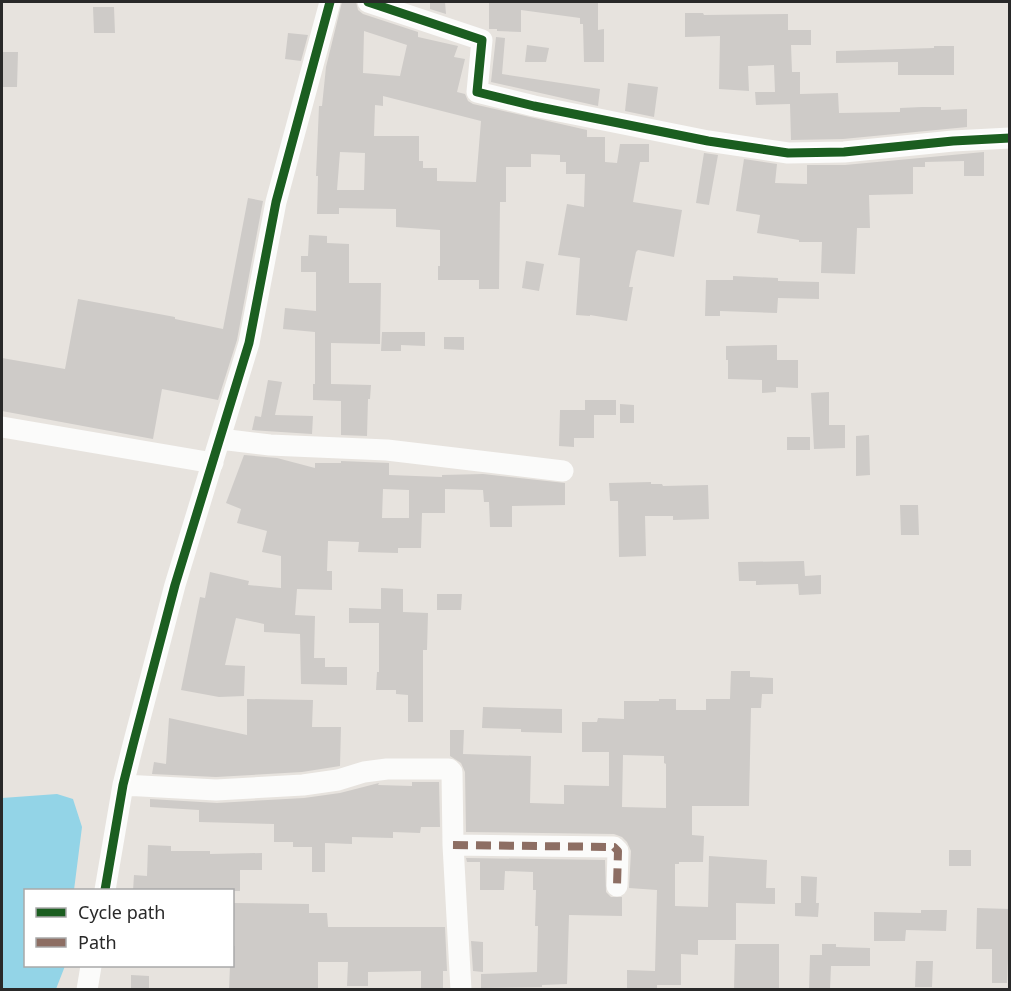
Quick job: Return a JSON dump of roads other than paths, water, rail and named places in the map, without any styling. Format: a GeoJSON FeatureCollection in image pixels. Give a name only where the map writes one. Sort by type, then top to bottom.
{"type":"FeatureCollection","features":[{"type":"Feature","properties":{"kind":"street"},"geometry":{"type":"LineString","coordinates":[[105,889],[123,785],[175,585],[249,343],[276,202],[330,2]]}},
{"type":"Feature","properties":{"kind":"street"},"geometry":{"type":"LineString","coordinates":[[369,2],[482,40],[477,92],[534,106],[708,141],[788,153],[844,152],[953,141],[1010,138]]}},
{"type":"Feature","properties":{"kind":"street"},"geometry":{"type":"LineString","coordinates":[[2,427],[213,463]]}},
{"type":"Feature","properties":{"kind":"street"},"geometry":{"type":"LineString","coordinates":[[220,439],[270,445],[387,450],[563,471]]}},
{"type":"Feature","properties":{"kind":"street"},"geometry":{"type":"LineString","coordinates":[[123,785],[216,790],[303,785],[387,769],[446,768],[452,772],[453,845],[461,990]]}},
{"type":"Feature","properties":{"kind":"street"},"geometry":{"type":"LineString","coordinates":[[453,845],[614,847],[618,851],[617,886]]}},
{"type":"Feature","properties":{"kind":"street"},"geometry":{"type":"LineString","coordinates":[[87,990],[91,967]]}},
{"type":"Feature","properties":{"kind":"water"},"geometry":{"type":"Polygon","coordinates":[[[57,794],[73,799],[82,827],[74,889],[24,889],[24,967],[65,967],[56,989],[2,989],[2,798],[57,794]]]}}]}
